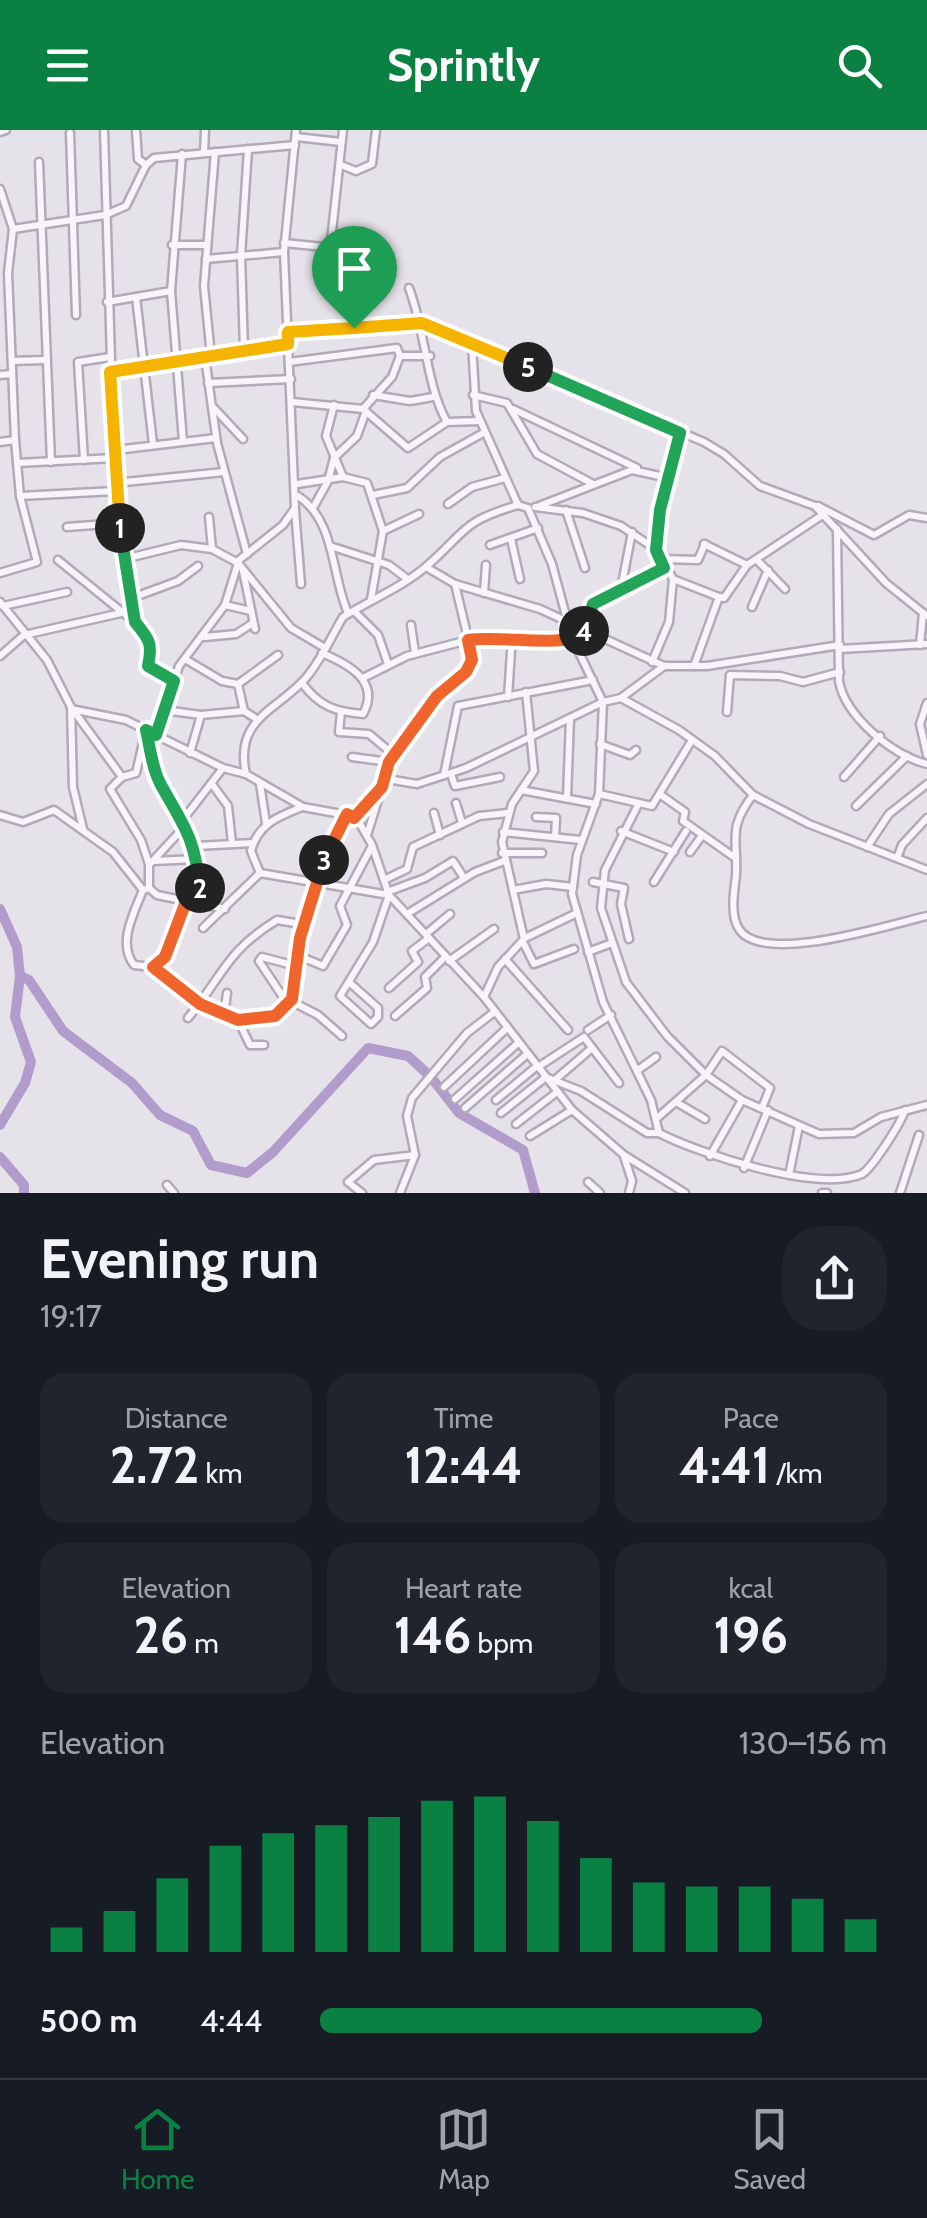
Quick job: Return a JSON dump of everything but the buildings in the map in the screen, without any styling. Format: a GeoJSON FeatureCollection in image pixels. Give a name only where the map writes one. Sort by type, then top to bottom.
{"type":"FeatureCollection","features":[{"type":"Feature","properties":{"kind":"street"},"geometry":{"type":"LineString","coordinates":[[104,130],[114,487],[135,622]]}},
{"type":"Feature","properties":{"kind":"street"},"geometry":{"type":"LineString","coordinates":[[136,130],[138,159],[146,165]]}},
{"type":"Feature","properties":{"kind":"street"},"geometry":{"type":"LineString","coordinates":[[204,153],[205,130]]}},
{"type":"Feature","properties":{"kind":"street"},"geometry":{"type":"LineString","coordinates":[[206,259],[328,245],[343,130]]}},
{"type":"Feature","properties":{"kind":"street"},"geometry":{"type":"LineString","coordinates":[[340,164],[356,170],[372,164],[376,130]]}},
{"type":"Feature","properties":{"kind":"street"},"geometry":{"type":"LineString","coordinates":[[70,132],[76,314]]}},
{"type":"Feature","properties":{"kind":"street"},"geometry":{"type":"LineString","coordinates":[[13,230],[104,215],[126,206],[146,165],[154,158],[248,150],[296,137],[341,142]]}},
{"type":"Feature","properties":{"kind":"street"},"geometry":{"type":"LineString","coordinates":[[296,137],[284,248],[301,584]]}},
{"type":"Feature","properties":{"kind":"street"},"geometry":{"type":"LineString","coordinates":[[244,349],[241,256],[248,150]]}},
{"type":"Feature","properties":{"kind":"street"},"geometry":{"type":"LineString","coordinates":[[214,152],[204,286],[208,383],[216,438],[247,554]]}},
{"type":"Feature","properties":{"kind":"street"},"geometry":{"type":"LineString","coordinates":[[182,154],[171,291],[182,441]]}},
{"type":"Feature","properties":{"kind":"street"},"geometry":{"type":"LineString","coordinates":[[39,162],[38,225],[51,462]]}},
{"type":"Feature","properties":{"kind":"street"},"geometry":{"type":"LineString","coordinates":[[0,189],[13,230],[4,274],[16,463],[37,562],[0,573]]}},
{"type":"Feature","properties":{"kind":"street"},"geometry":{"type":"LineString","coordinates":[[172,245],[207,245]]}},
{"type":"Feature","properties":{"kind":"street"},"geometry":{"type":"LineString","coordinates":[[409,288],[430,356],[433,397],[446,422]]}},
{"type":"Feature","properties":{"kind":"street"},"geometry":{"type":"LineString","coordinates":[[108,302],[171,291]]}},
{"type":"Feature","properties":{"kind":"street"},"geometry":{"type":"LineString","coordinates":[[136,297],[152,444]]}},
{"type":"Feature","properties":{"kind":"street"},"geometry":{"type":"LineString","coordinates":[[288,332],[422,323],[719,450],[760,486],[874,534],[909,514],[927,518]]}},
{"type":"Feature","properties":{"kind":"street"},"geometry":{"type":"LineString","coordinates":[[110,372],[288,344]]}},
{"type":"Feature","properties":{"kind":"street"},"geometry":{"type":"LineString","coordinates":[[472,344],[474,395],[480,421],[518,505]]}},
{"type":"Feature","properties":{"kind":"street"},"geometry":{"type":"LineString","coordinates":[[289,362],[391,347],[400,356],[430,356]]}},
{"type":"Feature","properties":{"kind":"street"},"geometry":{"type":"LineString","coordinates":[[84,460],[78,362],[110,356]]}},
{"type":"Feature","properties":{"kind":"street"},"geometry":{"type":"LineString","coordinates":[[313,508],[328,481],[334,458],[358,436],[364,410],[392,377],[400,356]]}},
{"type":"Feature","properties":{"kind":"street"},"geometry":{"type":"LineString","coordinates":[[12,361],[44,360]]}},
{"type":"Feature","properties":{"kind":"street"},"geometry":{"type":"LineString","coordinates":[[0,374],[12,374]]}},
{"type":"Feature","properties":{"kind":"street"},"geometry":{"type":"LineString","coordinates":[[208,383],[291,380]]}},
{"type":"Feature","properties":{"kind":"street"},"geometry":{"type":"LineString","coordinates":[[374,394],[410,401],[433,397]]}},
{"type":"Feature","properties":{"kind":"street"},"geometry":{"type":"LineString","coordinates":[[474,395],[513,408],[638,468],[669,478]]}},
{"type":"Feature","properties":{"kind":"street"},"geometry":{"type":"LineString","coordinates":[[292,402],[364,410],[408,448],[446,422],[480,421]]}},
{"type":"Feature","properties":{"kind":"street"},"geometry":{"type":"LineString","coordinates":[[211,405],[243,439]]}},
{"type":"Feature","properties":{"kind":"street"},"geometry":{"type":"LineString","coordinates":[[334,405],[326,436],[344,477]]}},
{"type":"Feature","properties":{"kind":"street"},"geometry":{"type":"LineString","coordinates":[[513,408],[538,454],[593,484]]}},
{"type":"Feature","properties":{"kind":"street"},"geometry":{"type":"LineString","coordinates":[[373,494],[407,488],[440,456],[486,432]]}},
{"type":"Feature","properties":{"kind":"street"},"geometry":{"type":"LineString","coordinates":[[656,550],[660,510],[680,433]]}},
{"type":"Feature","properties":{"kind":"street"},"geometry":{"type":"LineString","coordinates":[[16,463],[84,460],[152,444],[216,438]]}},
{"type":"Feature","properties":{"kind":"street"},"geometry":{"type":"LineString","coordinates":[[0,442],[15,440]]}},
{"type":"Feature","properties":{"kind":"street"},"geometry":{"type":"LineString","coordinates":[[531,507],[638,468]]}},
{"type":"Feature","properties":{"kind":"street"},"geometry":{"type":"LineString","coordinates":[[20,496],[224,472]]}},
{"type":"Feature","properties":{"kind":"street"},"geometry":{"type":"LineString","coordinates":[[297,484],[344,477],[368,483],[383,531],[374,561],[371,599]]}},
{"type":"Feature","properties":{"kind":"street"},"geometry":{"type":"LineString","coordinates":[[448,504],[472,487],[505,478]]}},
{"type":"Feature","properties":{"kind":"street"},"geometry":{"type":"LineString","coordinates":[[298,496],[313,508],[330,546],[338,594],[352,613],[378,635],[388,664]]}},
{"type":"Feature","properties":{"kind":"street"},"geometry":{"type":"LineString","coordinates":[[246,774],[244,755],[255,718],[302,683],[352,613],[426,567],[467,524],[518,505],[566,510],[632,532],[656,550],[673,579],[669,622],[652,662]]}},
{"type":"Feature","properties":{"kind":"street"},"geometry":{"type":"LineString","coordinates":[[426,567],[455,584],[540,609],[664,666],[694,666],[840,647],[923,645],[925,615],[886,583],[815,506]]}},
{"type":"Feature","properties":{"kind":"street"},"geometry":{"type":"LineString","coordinates":[[531,507],[552,564],[572,638],[603,702],[599,794],[582,840],[573,886],[578,912],[610,1016],[638,1070],[659,1132]]}},
{"type":"Feature","properties":{"kind":"street"},"geometry":{"type":"LineString","coordinates":[[156,735],[184,658],[225,605],[247,554],[283,525],[295,508]]}},
{"type":"Feature","properties":{"kind":"street"},"geometry":{"type":"LineString","coordinates":[[566,510],[586,568]]}},
{"type":"Feature","properties":{"kind":"street"},"geometry":{"type":"LineString","coordinates":[[383,531],[419,514]]}},
{"type":"Feature","properties":{"kind":"street"},"geometry":{"type":"LineString","coordinates":[[673,579],[724,598],[746,565],[824,514]]}},
{"type":"Feature","properties":{"kind":"street"},"geometry":{"type":"LineString","coordinates":[[209,517],[212,549]]}},
{"type":"Feature","properties":{"kind":"street"},"geometry":{"type":"LineString","coordinates":[[67,526],[120,523]]}},
{"type":"Feature","properties":{"kind":"street"},"geometry":{"type":"LineString","coordinates":[[490,544],[538,528]]}},
{"type":"Feature","properties":{"kind":"street"},"geometry":{"type":"LineString","coordinates":[[837,529],[840,672],[845,704],[907,756],[927,764]]}},
{"type":"Feature","properties":{"kind":"street"},"geometry":{"type":"LineString","coordinates":[[621,589],[632,532]]}},
{"type":"Feature","properties":{"kind":"street"},"geometry":{"type":"LineString","coordinates":[[511,539],[520,579]]}},
{"type":"Feature","properties":{"kind":"street"},"geometry":{"type":"LineString","coordinates":[[583,632],[593,604],[664,564],[698,560],[703,543],[746,565]]}},
{"type":"Feature","properties":{"kind":"street"},"geometry":{"type":"LineString","coordinates":[[124,559],[181,546],[212,549],[241,567],[291,628],[362,678],[369,696],[366,710],[363,714],[341,712],[319,703],[302,683]]}},
{"type":"Feature","properties":{"kind":"street"},"geometry":{"type":"LineString","coordinates":[[330,546],[374,561],[406,578]]}},
{"type":"Feature","properties":{"kind":"street"},"geometry":{"type":"LineString","coordinates":[[58,560],[135,622],[150,639],[148,666],[174,681]]}},
{"type":"Feature","properties":{"kind":"street"},"geometry":{"type":"LineString","coordinates":[[757,560],[785,589]]}},
{"type":"Feature","properties":{"kind":"street"},"geometry":{"type":"LineString","coordinates":[[484,593],[486,564]]}},
{"type":"Feature","properties":{"kind":"street"},"geometry":{"type":"LineString","coordinates":[[132,598],[178,581],[198,566]]}},
{"type":"Feature","properties":{"kind":"street"},"geometry":{"type":"LineString","coordinates":[[204,636],[236,634],[254,626],[241,567]]}},
{"type":"Feature","properties":{"kind":"street"},"geometry":{"type":"LineString","coordinates":[[752,607],[768,570]]}},
{"type":"Feature","properties":{"kind":"street"},"geometry":{"type":"LineString","coordinates":[[367,833],[392,759],[437,696],[466,672],[472,660],[455,584]]}},
{"type":"Feature","properties":{"kind":"street"},"geometry":{"type":"LineString","coordinates":[[66,592],[2,604],[47,660],[73,708],[122,777]]}},
{"type":"Feature","properties":{"kind":"street"},"geometry":{"type":"LineString","coordinates":[[694,666],[719,597]]}},
{"type":"Feature","properties":{"kind":"street"},"geometry":{"type":"LineString","coordinates":[[225,605],[251,611]]}},
{"type":"Feature","properties":{"kind":"street"},"geometry":{"type":"LineString","coordinates":[[0,656],[24,635],[121,613]]}},
{"type":"Feature","properties":{"kind":"street"},"geometry":{"type":"LineString","coordinates":[[410,625],[415,653]]}},
{"type":"Feature","properties":{"kind":"street"},"geometry":{"type":"LineString","coordinates":[[362,678],[415,653],[468,640],[512,636],[572,638]]}},
{"type":"Feature","properties":{"kind":"street"},"geometry":{"type":"LineString","coordinates":[[508,697],[512,636]]}},
{"type":"Feature","properties":{"kind":"street"},"geometry":{"type":"LineString","coordinates":[[184,658],[222,682],[238,684],[278,655]]}},
{"type":"Feature","properties":{"kind":"street"},"geometry":{"type":"LineString","coordinates":[[727,712],[729,662]]}},
{"type":"Feature","properties":{"kind":"street"},"geometry":{"type":"LineString","coordinates":[[387,779],[416,784],[448,775],[603,702],[621,698],[664,666]]}},
{"type":"Feature","properties":{"kind":"street"},"geometry":{"type":"LineString","coordinates":[[730,675],[780,676],[802,682],[840,672]]}},
{"type":"Feature","properties":{"kind":"street"},"geometry":{"type":"LineString","coordinates":[[500,777],[455,786],[448,775],[458,706],[593,680]]}},
{"type":"Feature","properties":{"kind":"street"},"geometry":{"type":"LineString","coordinates":[[238,684],[244,711]]}},
{"type":"Feature","properties":{"kind":"street"},"geometry":{"type":"LineString","coordinates":[[526,692],[534,771],[508,813],[503,857],[534,964],[574,950]]}},
{"type":"Feature","properties":{"kind":"street"},"geometry":{"type":"LineString","coordinates":[[621,698],[664,719],[753,794],[927,870]]}},
{"type":"Feature","properties":{"kind":"street"},"geometry":{"type":"LineString","coordinates":[[927,703],[920,724],[927,754]]}},
{"type":"Feature","properties":{"kind":"street"},"geometry":{"type":"LineString","coordinates":[[73,708],[126,720],[223,768],[246,774],[303,807],[350,816],[367,833],[388,893],[484,997],[538,1067],[550,1078],[648,1133],[659,1132],[744,1168],[842,1180],[864,1173],[900,1124],[904,1110]]}},
{"type":"Feature","properties":{"kind":"street"},"geometry":{"type":"LineString","coordinates":[[73,708],[72,787],[84,830]]}},
{"type":"Feature","properties":{"kind":"street"},"geometry":{"type":"LineString","coordinates":[[164,710],[201,715],[244,711],[255,718]]}},
{"type":"Feature","properties":{"kind":"street"},"geometry":{"type":"LineString","coordinates":[[341,712],[339,732],[369,734],[392,759]]}},
{"type":"Feature","properties":{"kind":"street"},"geometry":{"type":"LineString","coordinates":[[190,753],[201,715]]}},
{"type":"Feature","properties":{"kind":"street"},"geometry":{"type":"LineString","coordinates":[[567,798],[570,719]]}},
{"type":"Feature","properties":{"kind":"street"},"geometry":{"type":"LineString","coordinates":[[146,730],[136,772],[122,777],[110,789],[151,863]]}},
{"type":"Feature","properties":{"kind":"street"},"geometry":{"type":"LineString","coordinates":[[146,730],[160,784],[196,846],[202,903]]}},
{"type":"Feature","properties":{"kind":"street"},"geometry":{"type":"LineString","coordinates":[[844,777],[880,736]]}},
{"type":"Feature","properties":{"kind":"street"},"geometry":{"type":"LineString","coordinates":[[599,794],[651,807],[662,795],[692,740]]}},
{"type":"Feature","properties":{"kind":"street"},"geometry":{"type":"LineString","coordinates":[[600,744],[630,755],[636,750]]}},
{"type":"Feature","properties":{"kind":"street"},"geometry":{"type":"LineString","coordinates":[[856,806],[907,756]]}},
{"type":"Feature","properties":{"kind":"street"},"geometry":{"type":"LineString","coordinates":[[352,758],[392,759]]}},
{"type":"Feature","properties":{"kind":"street"},"geometry":{"type":"LineString","coordinates":[[223,768],[151,863],[146,889],[129,926],[128,955],[138,967],[153,967],[200,1004],[238,1020],[275,1016],[290,1002],[297,955],[318,884],[350,816],[382,787]]}},
{"type":"Feature","properties":{"kind":"street"},"geometry":{"type":"LineString","coordinates":[[212,784],[228,806],[232,844]]}},
{"type":"Feature","properties":{"kind":"street"},"geometry":{"type":"LineString","coordinates":[[260,784],[266,823]]}},
{"type":"Feature","properties":{"kind":"street"},"geometry":{"type":"LineString","coordinates":[[867,847],[889,814],[927,784]]}},
{"type":"Feature","properties":{"kind":"street"},"geometry":{"type":"LineString","coordinates":[[521,790],[596,804]]}},
{"type":"Feature","properties":{"kind":"street"},"geometry":{"type":"LineString","coordinates":[[753,794],[733,834],[736,922],[752,940],[807,942],[927,916]]}},
{"type":"Feature","properties":{"kind":"street"},"geometry":{"type":"LineString","coordinates":[[662,795],[685,812],[684,822],[701,837],[734,857]]}},
{"type":"Feature","properties":{"kind":"street"},"geometry":{"type":"LineString","coordinates":[[456,803],[462,823]]}},
{"type":"Feature","properties":{"kind":"street"},"geometry":{"type":"LineString","coordinates":[[639,803],[597,882],[602,908],[628,987],[706,1075],[742,1100],[800,1126],[840,1135],[927,1105]]}},
{"type":"Feature","properties":{"kind":"street"},"geometry":{"type":"LineString","coordinates":[[303,807],[266,823],[253,844],[254,864],[260,873],[346,890],[388,893],[453,861],[464,878]]}},
{"type":"Feature","properties":{"kind":"street"},"geometry":{"type":"LineString","coordinates":[[0,815],[23,822],[54,810],[114,852],[146,889],[225,908]]}},
{"type":"Feature","properties":{"kind":"street"},"geometry":{"type":"LineString","coordinates":[[384,880],[407,868],[410,849],[462,823],[488,814],[508,813]]}},
{"type":"Feature","properties":{"kind":"street"},"geometry":{"type":"LineString","coordinates":[[434,814],[440,835]]}},
{"type":"Feature","properties":{"kind":"street"},"geometry":{"type":"LineString","coordinates":[[536,817],[556,818],[554,837]]}},
{"type":"Feature","properties":{"kind":"street"},"geometry":{"type":"LineString","coordinates":[[897,858],[902,845],[927,818]]}},
{"type":"Feature","properties":{"kind":"street"},"geometry":{"type":"LineString","coordinates":[[622,831],[674,852]]}},
{"type":"Feature","properties":{"kind":"street"},"geometry":{"type":"LineString","coordinates":[[654,882],[686,831]]}},
{"type":"Feature","properties":{"kind":"street"},"geometry":{"type":"LineString","coordinates":[[503,832],[582,840]]}},
{"type":"Feature","properties":{"kind":"street"},"geometry":{"type":"LineString","coordinates":[[690,852],[701,837]]}},
{"type":"Feature","properties":{"kind":"street"},"geometry":{"type":"LineString","coordinates":[[196,846],[253,844]]}},
{"type":"Feature","properties":{"kind":"street"},"geometry":{"type":"LineString","coordinates":[[297,955],[323,966],[348,923],[341,915],[346,890],[372,845]]}},
{"type":"Feature","properties":{"kind":"street"},"geometry":{"type":"LineString","coordinates":[[407,914],[503,857],[542,853]]}},
{"type":"Feature","properties":{"kind":"street"},"geometry":{"type":"LineString","coordinates":[[151,863],[197,859]]}},
{"type":"Feature","properties":{"kind":"street"},"geometry":{"type":"LineString","coordinates":[[204,928],[260,873]]}},
{"type":"Feature","properties":{"kind":"street"},"geometry":{"type":"LineString","coordinates":[[597,882],[624,888],[622,904],[629,939]]}},
{"type":"Feature","properties":{"kind":"street"},"geometry":{"type":"LineString","coordinates":[[513,890],[546,884],[573,886]]}},
{"type":"Feature","properties":{"kind":"street"},"geometry":{"type":"LineString","coordinates":[[350,982],[378,1008],[378,1017],[371,1024],[341,998],[350,982],[373,942],[388,893]]}},
{"type":"Feature","properties":{"kind":"street"},"geometry":{"type":"LineString","coordinates":[[153,967],[165,957],[187,899]]}},
{"type":"Feature","properties":{"kind":"street"},"geometry":{"type":"LineString","coordinates":[[484,997],[506,959],[524,940],[578,912]]}},
{"type":"Feature","properties":{"kind":"street"},"geometry":{"type":"LineString","coordinates":[[390,988],[418,962],[412,951],[450,914]]}},
{"type":"Feature","properties":{"kind":"street"},"geometry":{"type":"LineString","coordinates":[[188,1018],[220,968],[250,938],[277,920],[307,925]]}},
{"type":"Feature","properties":{"kind":"street"},"geometry":{"type":"LineString","coordinates":[[395,1016],[428,988],[425,977],[494,929]]}},
{"type":"Feature","properties":{"kind":"street"},"geometry":{"type":"LineString","coordinates":[[588,952],[612,943]]}},
{"type":"Feature","properties":{"kind":"street"},"geometry":{"type":"LineString","coordinates":[[296,966],[262,957],[259,961],[276,991],[318,1015],[342,1036]]}},
{"type":"Feature","properties":{"kind":"street"},"geometry":{"type":"LineString","coordinates":[[506,959],[568,1030]]}},
{"type":"Feature","properties":{"kind":"street"},"geometry":{"type":"LineString","coordinates":[[224,1015],[227,992]]}},
{"type":"Feature","properties":{"kind":"street"},"geometry":{"type":"LineString","coordinates":[[400,1193],[415,1155],[407,1110],[434,1070],[494,1013]]}},
{"type":"Feature","properties":{"kind":"street"},"geometry":{"type":"LineString","coordinates":[[588,1030],[610,1016]]}},
{"type":"Feature","properties":{"kind":"street"},"geometry":{"type":"LineString","coordinates":[[238,1020],[250,1045],[264,1045]]}},
{"type":"Feature","properties":{"kind":"street"},"geometry":{"type":"LineString","coordinates":[[444,1087],[506,1029]]}},
{"type":"Feature","properties":{"kind":"street"},"geometry":{"type":"LineString","coordinates":[[496,1100],[582,1038],[619,1083]]}},
{"type":"Feature","properties":{"kind":"street"},"geometry":{"type":"LineString","coordinates":[[455,1098],[517,1044]]}},
{"type":"Feature","properties":{"kind":"street"},"geometry":{"type":"LineString","coordinates":[[502,1113],[592,1048]]}},
{"type":"Feature","properties":{"kind":"street"},"geometry":{"type":"LineString","coordinates":[[656,1119],[706,1075],[724,1052],[770,1088],[744,1168]]}},
{"type":"Feature","properties":{"kind":"street"},"geometry":{"type":"LineString","coordinates":[[465,1108],[526,1054]]}},
{"type":"Feature","properties":{"kind":"street"},"geometry":{"type":"LineString","coordinates":[[638,1070],[656,1057]]}},
{"type":"Feature","properties":{"kind":"street"},"geometry":{"type":"LineString","coordinates":[[550,1078],[572,1110],[624,1155],[685,1193]]}},
{"type":"Feature","properties":{"kind":"street"},"geometry":{"type":"LineString","coordinates":[[516,1124],[558,1092]]}},
{"type":"Feature","properties":{"kind":"street"},"geometry":{"type":"LineString","coordinates":[[710,1156],[742,1100]]}},
{"type":"Feature","properties":{"kind":"street"},"geometry":{"type":"LineString","coordinates":[[676,1102],[705,1119]]}},
{"type":"Feature","properties":{"kind":"street"},"geometry":{"type":"LineString","coordinates":[[530,1136],[572,1110]]}},
{"type":"Feature","properties":{"kind":"street"},"geometry":{"type":"LineString","coordinates":[[789,1175],[800,1126]]}},
{"type":"Feature","properties":{"kind":"street"},"geometry":{"type":"LineString","coordinates":[[900,1193],[919,1134]]}},
{"type":"Feature","properties":{"kind":"street"},"geometry":{"type":"LineString","coordinates":[[362,1193],[348,1182],[365,1165],[415,1155]]}},
{"type":"Feature","properties":{"kind":"street"},"geometry":{"type":"LineString","coordinates":[[624,1155],[632,1180],[629,1193]]}},
{"type":"Feature","properties":{"kind":"street"},"geometry":{"type":"LineString","coordinates":[[588,1182],[600,1193]]}},
{"type":"Feature","properties":{"kind":"street"},"geometry":{"type":"LineString","coordinates":[[167,1185],[174,1193]]}},
{"type":"Feature","properties":{"kind":"waterway"},"geometry":{"type":"LineString","coordinates":[[0,909],[17,947],[20,976],[15,1017],[31,1062],[25,1083],[0,1125]]}},
{"type":"Feature","properties":{"kind":"waterway"},"geometry":{"type":"LineString","coordinates":[[20,976],[29,980],[63,1031],[132,1083],[160,1115],[193,1131],[211,1165],[247,1173],[273,1152],[368,1048],[408,1056],[431,1077],[459,1113],[523,1150],[535,1193]]}},
{"type":"Feature","properties":{"kind":"waterway"},"geometry":{"type":"LineString","coordinates":[[0,1157],[24,1185],[24,1193]]}},
{"type":"Feature","properties":{"kind":"route"},"geometry":{"type":"LineString","coordinates":[[406,322],[428,325],[680,433],[660,510],[656,550],[664,568],[593,604],[583,632],[568,625],[572,638],[512,636],[468,640],[472,660],[466,672],[437,696],[389,762],[382,787],[354,818],[347,814],[334,838],[300,938],[290,1002],[275,1016],[238,1020],[200,1004],[153,967],[165,957],[187,899],[202,903],[196,846],[160,784],[146,730],[156,735],[174,681],[148,666],[150,639],[135,622],[114,491],[116,450],[110,372],[288,344],[288,332],[354,328],[406,322]]}}]}
